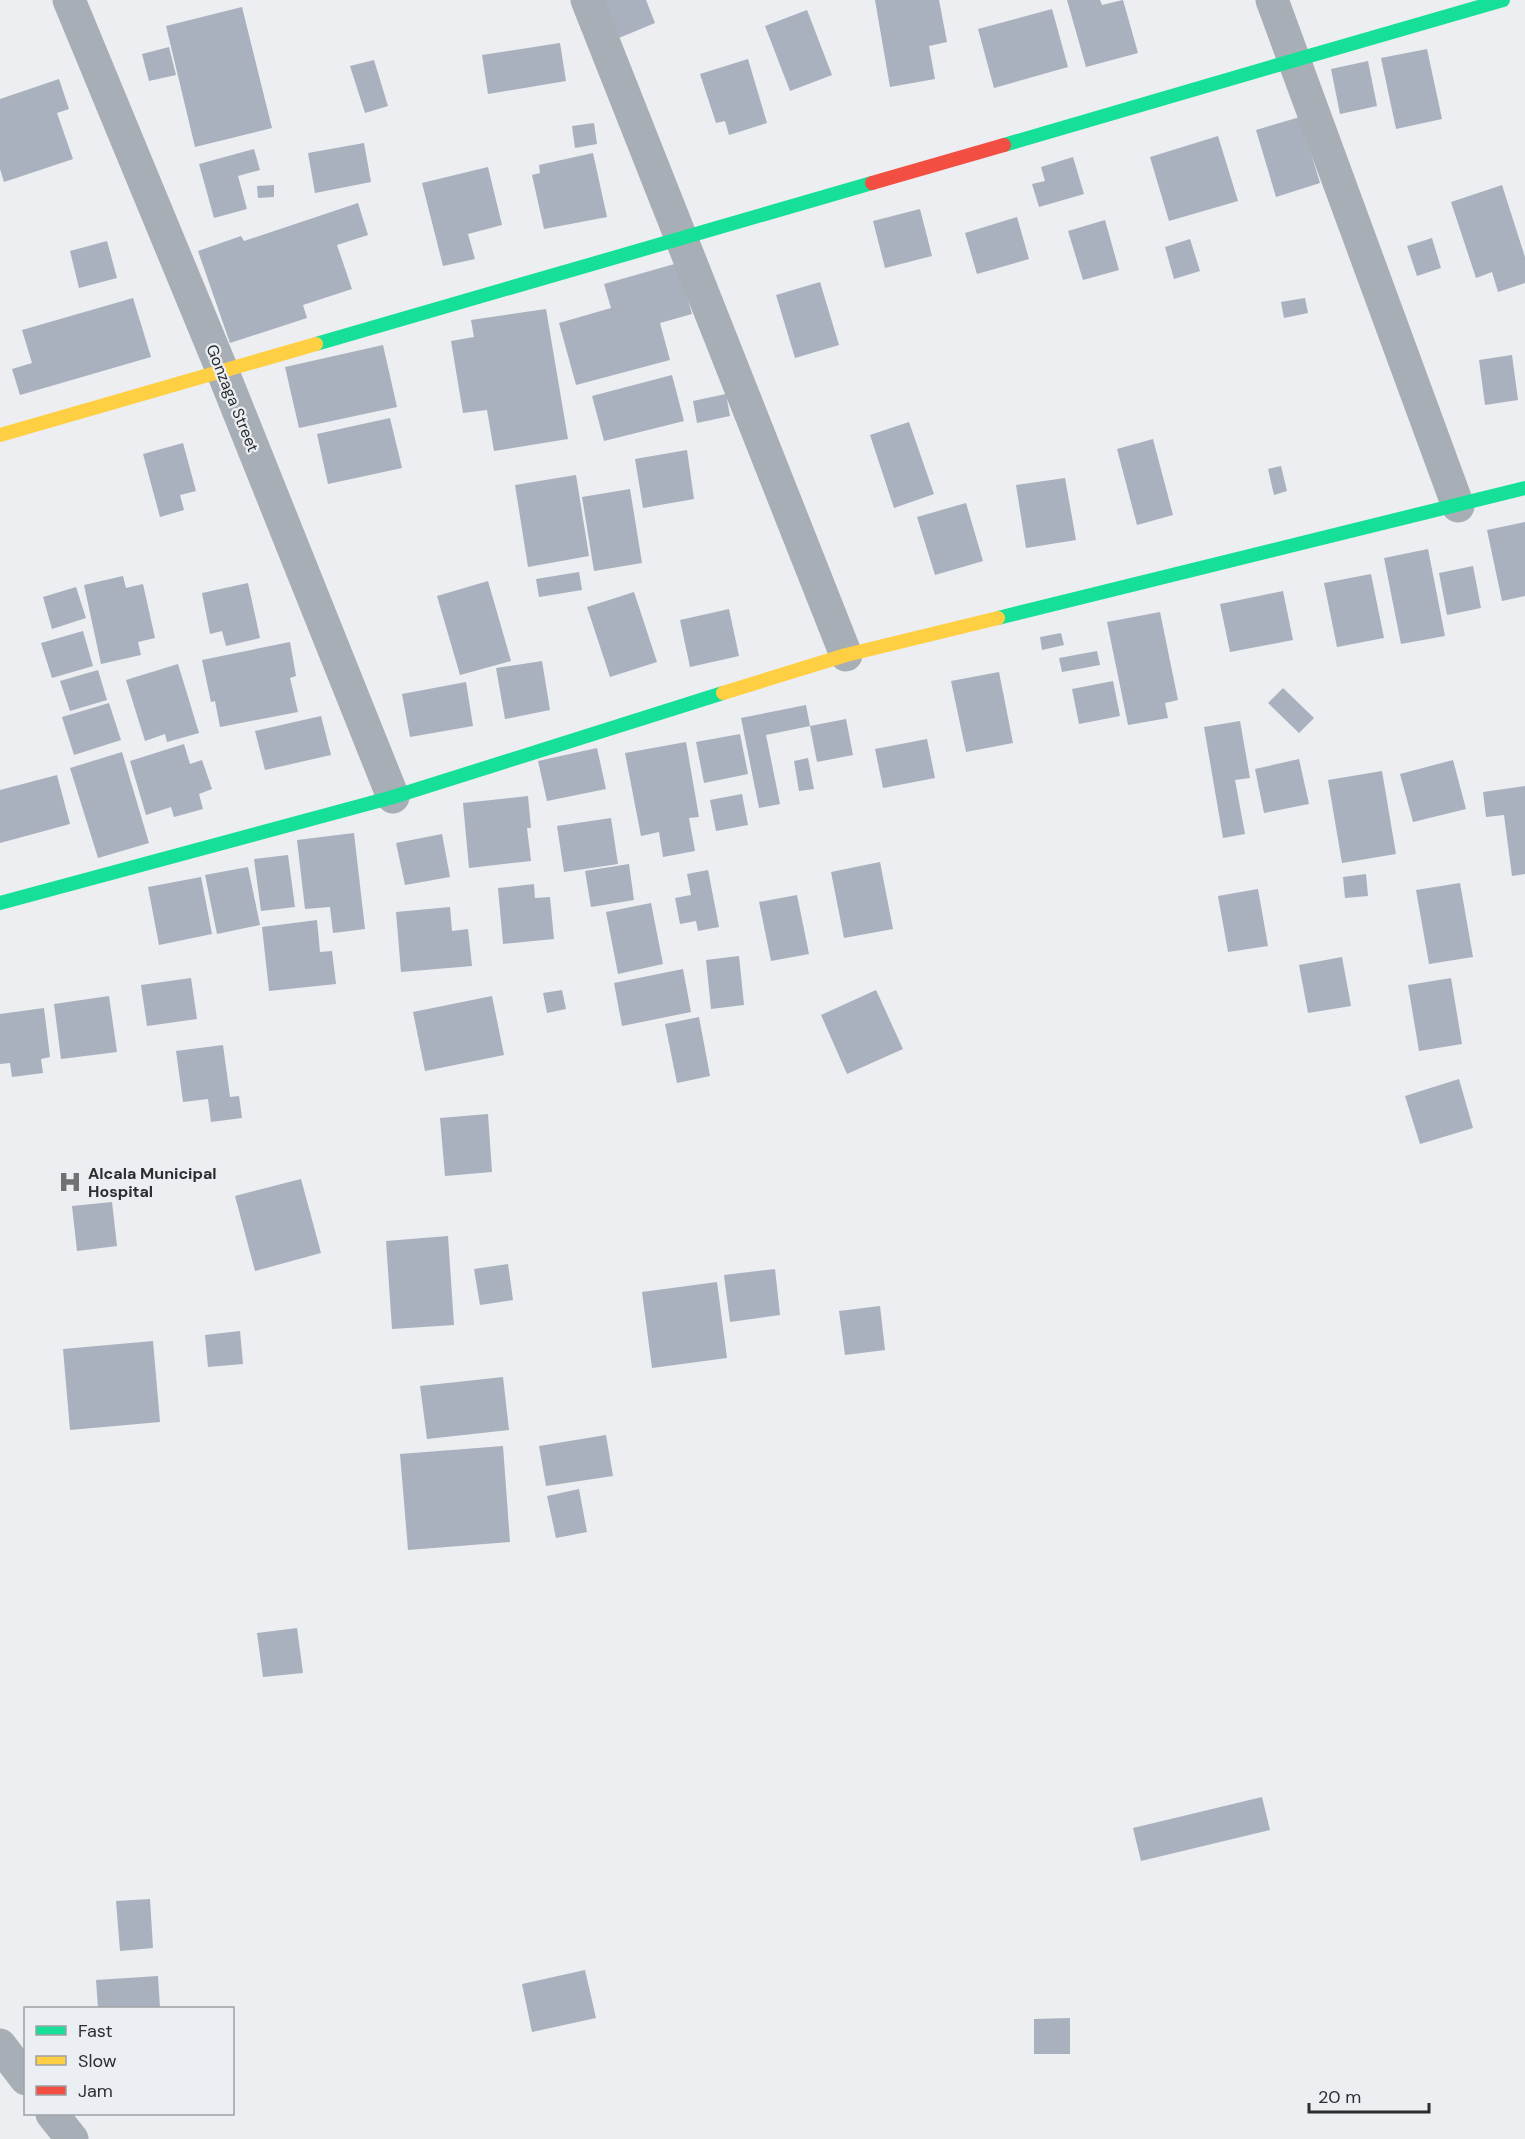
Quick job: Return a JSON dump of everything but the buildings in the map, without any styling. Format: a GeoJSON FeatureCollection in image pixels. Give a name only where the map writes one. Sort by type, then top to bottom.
{"type":"FeatureCollection","features":[{"type":"Feature","properties":{"kind":"street","name":"Gonzaga Street"},"geometry":{"type":"LineString","coordinates":[[69,0],[222,370],[393,797]]}},
{"type":"Feature","properties":{"kind":"street"},"geometry":{"type":"LineString","coordinates":[[586,0],[846,655]]}},
{"type":"Feature","properties":{"kind":"street"},"geometry":{"type":"LineString","coordinates":[[1272,0],[1458,506]]}},
{"type":"Feature","properties":{"kind":"street"},"geometry":{"type":"LineString","coordinates":[[0,435],[1503,0]]}},
{"type":"Feature","properties":{"kind":"street"},"geometry":{"type":"LineString","coordinates":[[0,903],[393,797],[846,655],[1525,488]]}},
{"type":"Feature","properties":{"kind":"street"},"geometry":{"type":"LineString","coordinates":[[0,2045],[24,2076]]}},
{"type":"Feature","properties":{"kind":"street"},"geometry":{"type":"LineString","coordinates":[[53,2115],[72,2139]]}},
{"type":"Feature","properties":{"kind":"traffic: fast"},"geometry":{"type":"LineString","coordinates":[[1004,145],[1503,0]]}},
{"type":"Feature","properties":{"kind":"traffic: fast"},"geometry":{"type":"LineString","coordinates":[[316,344],[872,183]]}},
{"type":"Feature","properties":{"kind":"traffic: fast"},"geometry":{"type":"LineString","coordinates":[[998,618],[1525,488]]}},
{"type":"Feature","properties":{"kind":"traffic: fast"},"geometry":{"type":"LineString","coordinates":[[0,903],[393,797],[723,693]]}},
{"type":"Feature","properties":{"kind":"traffic: slow"},"geometry":{"type":"LineString","coordinates":[[0,435],[316,344]]}},
{"type":"Feature","properties":{"kind":"traffic: slow"},"geometry":{"type":"LineString","coordinates":[[723,693],[846,655],[998,618]]}},
{"type":"Feature","properties":{"kind":"traffic: jam"},"geometry":{"type":"LineString","coordinates":[[872,183],[1004,145]]}},
{"type":"Feature","properties":{"kind":"place","name":"Alcala Municipal Hospital"},"geometry":{"type":"Point","coordinates":[70,1182]}}]}
